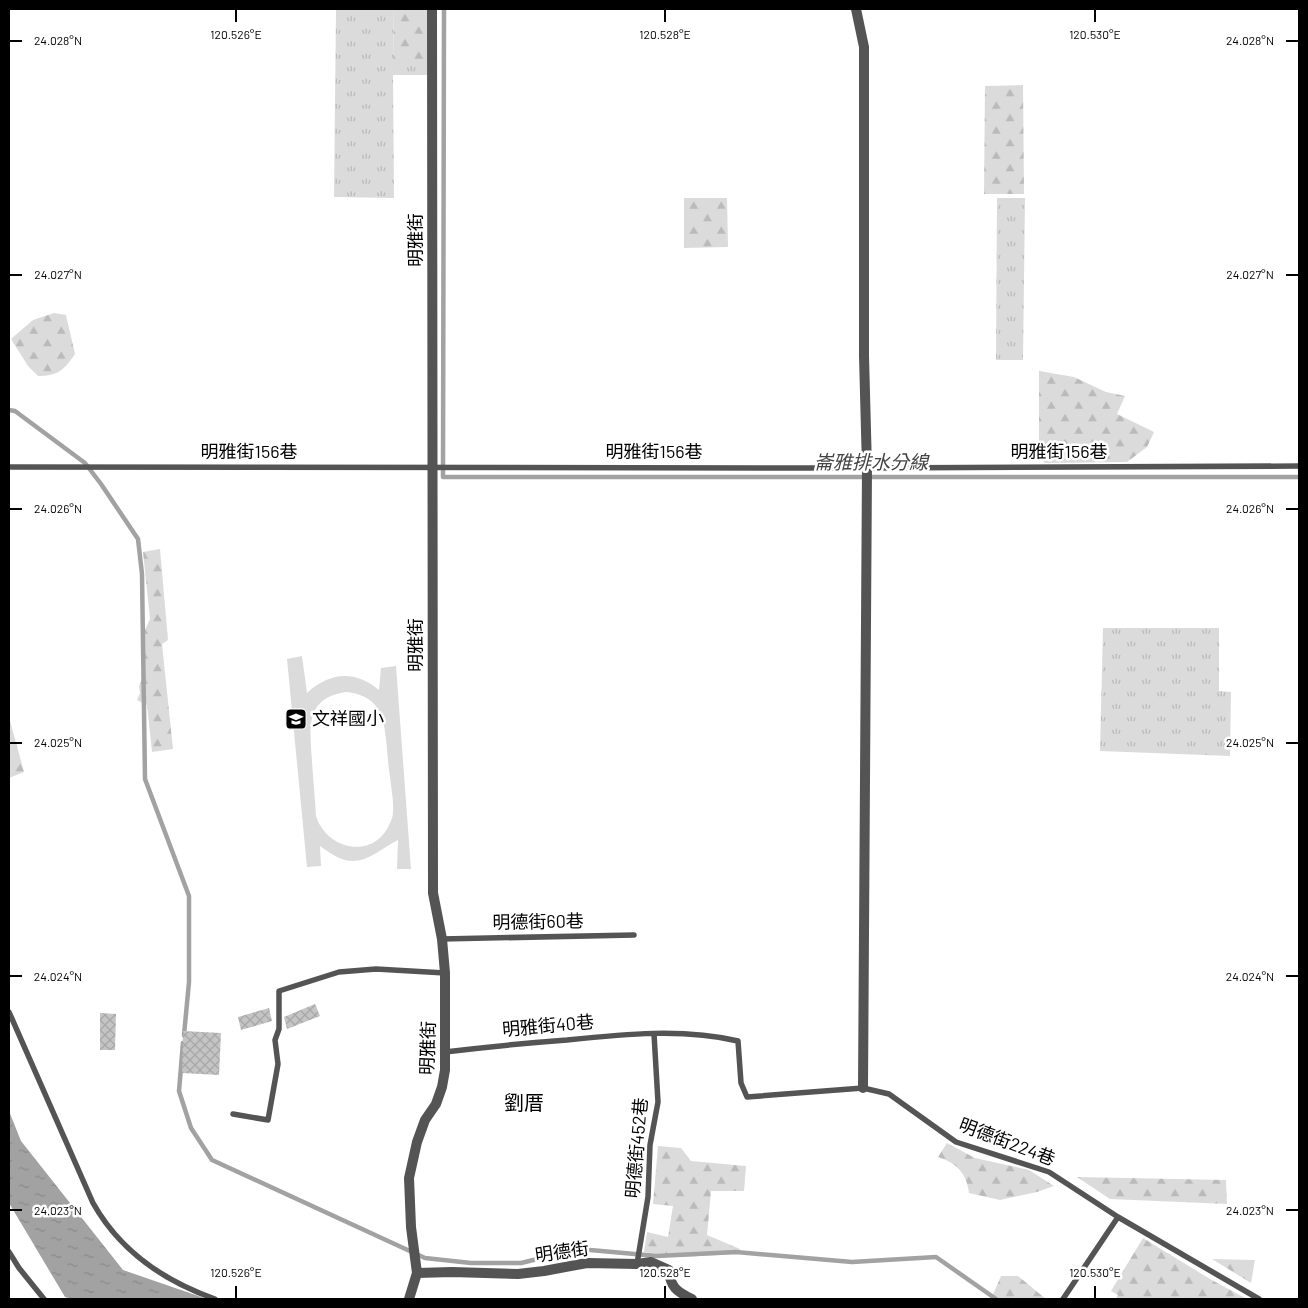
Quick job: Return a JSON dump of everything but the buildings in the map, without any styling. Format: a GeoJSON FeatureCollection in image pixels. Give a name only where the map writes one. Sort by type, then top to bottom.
{"type":"FeatureCollection","features":[{"type":"Feature","properties":{"kind":"street","name":"明雅街"},"geometry":{"type":"LineString","coordinates":[[417,1273],[411,1227],[409,1178],[417,1142],[425,1120],[436,1104],[442,1087],[446,1052],[445,973],[442,939],[433,893],[432,9]]}},
{"type":"Feature","properties":{"kind":"street"},"geometry":{"type":"LineString","coordinates":[[856,9],[864,47],[864,356],[867,468],[863,1088]]}},
{"type":"Feature","properties":{"kind":"street","name":"明德街"},"geometry":{"type":"LineString","coordinates":[[417,1273],[518,1274],[587,1263],[637,1264],[651,1262],[669,1270],[670,1282],[679,1293],[692,1299]]}},
{"type":"Feature","properties":{"kind":"street"},"geometry":{"type":"LineString","coordinates":[[409,1299],[417,1273]]}},
{"type":"Feature","properties":{"kind":"lane","name":"明雅街156巷"},"geometry":{"type":"LineString","coordinates":[[9,467],[867,468],[1299,466]]}},
{"type":"Feature","properties":{"kind":"lane","name":"明德街60巷"},"geometry":{"type":"LineString","coordinates":[[442,939],[634,935]]}},
{"type":"Feature","properties":{"kind":"lane"},"geometry":{"type":"LineString","coordinates":[[234,1114],[268,1120],[278,1064],[275,1040],[279,1029],[279,991],[339,972],[376,969],[445,973]]}},
{"type":"Feature","properties":{"kind":"lane"},"geometry":{"type":"LineString","coordinates":[[9,1012],[93,1203],[106,1225],[129,1250],[159,1272],[178,1284],[214,1299]]}},
{"type":"Feature","properties":{"kind":"lane","name":"明德街224巷"},"geometry":{"type":"LineString","coordinates":[[654,1034],[718,1036],[738,1041],[741,1083],[747,1097],[863,1088],[889,1094],[956,1142],[1049,1172],[1118,1217],[1259,1299]]}},
{"type":"Feature","properties":{"kind":"lane","name":"明雅街40巷"},"geometry":{"type":"LineString","coordinates":[[446,1052],[603,1036],[654,1034]]}},
{"type":"Feature","properties":{"kind":"lane","name":"明德街452巷"},"geometry":{"type":"LineString","coordinates":[[637,1264],[648,1197],[650,1145],[658,1102],[654,1034]]}},
{"type":"Feature","properties":{"kind":"lane"},"geometry":{"type":"LineString","coordinates":[[1063,1299],[1118,1217]]}},
{"type":"Feature","properties":{"kind":"lane"},"geometry":{"type":"LineString","coordinates":[[9,1252],[19,1268],[44,1299]]}},
{"type":"Feature","properties":{"kind":"green space"},"geometry":{"type":"Polygon","coordinates":[[[336,9],[394,9],[393,60],[430,60],[431,75],[393,75],[394,198],[334,197],[336,9]]]}},
{"type":"Feature","properties":{"kind":"green space"},"geometry":{"type":"Polygon","coordinates":[[[394,9],[430,9],[430,60],[393,60],[394,9]]]}},
{"type":"Feature","properties":{"kind":"green space"},"geometry":{"type":"Polygon","coordinates":[[[1023,85],[1024,194],[984,194],[985,86],[1023,85]]]}},
{"type":"Feature","properties":{"kind":"green space"},"geometry":{"type":"Polygon","coordinates":[[[684,198],[727,198],[728,247],[684,248],[684,198]]]}},
{"type":"Feature","properties":{"kind":"green space"},"geometry":{"type":"Polygon","coordinates":[[[997,198],[1025,198],[1023,360],[996,360],[997,198]]]}},
{"type":"Feature","properties":{"kind":"green space"},"geometry":{"type":"Polygon","coordinates":[[[54,313],[66,315],[75,354],[60,371],[51,375],[38,376],[28,366],[11,339],[33,320],[54,313]]]}},
{"type":"Feature","properties":{"kind":"green space"},"geometry":{"type":"Polygon","coordinates":[[[1039,371],[1074,377],[1106,392],[1125,396],[1117,414],[1154,432],[1147,447],[1127,462],[1045,463],[1039,456],[1039,371]]]}},
{"type":"Feature","properties":{"kind":"green space"},"geometry":{"type":"Polygon","coordinates":[[[160,549],[168,640],[162,644],[173,749],[152,752],[147,705],[137,700],[140,693],[139,686],[143,677],[141,639],[150,619],[143,552],[160,549]]]}},
{"type":"Feature","properties":{"kind":"green space"},"geometry":{"type":"Polygon","coordinates":[[[1103,628],[1219,628],[1219,691],[1231,692],[1230,756],[1100,751],[1103,628]]]}},
{"type":"Feature","properties":{"kind":"green space"},"geometry":{"type":"Polygon","coordinates":[[[302,656],[307,693],[325,681],[343,676],[361,679],[379,690],[381,668],[396,666],[411,869],[397,869],[398,840],[369,857],[354,861],[337,857],[320,846],[321,866],[307,867],[287,659],[302,656]],[[346,692],[332,695],[316,708],[312,717],[311,738],[316,816],[322,828],[330,837],[340,843],[363,846],[374,842],[383,835],[392,817],[393,799],[382,716],[375,705],[368,699],[346,692]]]}},
{"type":"Feature","properties":{"kind":"green space"},"geometry":{"type":"Polygon","coordinates":[[[9,717],[24,772],[9,778],[9,717]]]}},
{"type":"Feature","properties":{"kind":"green space"},"geometry":{"type":"Polygon","coordinates":[[[947,1143],[975,1158],[1029,1170],[1054,1186],[1037,1192],[1000,1200],[969,1193],[966,1180],[960,1170],[951,1162],[938,1157],[947,1143]]]}},
{"type":"Feature","properties":{"kind":"green space"},"geometry":{"type":"Polygon","coordinates":[[[658,1146],[681,1148],[691,1161],[746,1166],[744,1191],[711,1191],[707,1235],[740,1249],[740,1254],[677,1257],[644,1252],[647,1232],[668,1237],[673,1206],[653,1204],[658,1146]]]}},
{"type":"Feature","properties":{"kind":"green space"},"geometry":{"type":"Polygon","coordinates":[[[1077,1177],[1226,1180],[1227,1204],[1110,1199],[1077,1177]]]}},
{"type":"Feature","properties":{"kind":"green space"},"geometry":{"type":"Polygon","coordinates":[[[1143,1238],[1247,1299],[1116,1299],[1118,1295],[1111,1291],[1143,1238]]]}},
{"type":"Feature","properties":{"kind":"green space"},"geometry":{"type":"Polygon","coordinates":[[[1212,1259],[1255,1260],[1251,1283],[1212,1259]]]}},
{"type":"Feature","properties":{"kind":"green space"},"geometry":{"type":"Polygon","coordinates":[[[1001,1276],[1018,1276],[1046,1299],[991,1299],[1001,1276]]]}},
{"type":"Feature","properties":{"kind":"water"},"geometry":{"type":"Polygon","coordinates":[[[9,1111],[21,1141],[123,1270],[207,1299],[71,1299],[65,1297],[9,1203],[9,1111]]]}},
{"type":"Feature","properties":{"kind":"waterway","name":"崙雅排水分線"},"geometry":{"type":"LineString","coordinates":[[444,9],[443,477],[1299,477]]}},
{"type":"Feature","properties":{"kind":"waterway"},"geometry":{"type":"LineString","coordinates":[[9,410],[15,411],[85,463],[138,539],[142,574],[145,779],[189,896],[189,982],[184,1035]]}},
{"type":"Feature","properties":{"kind":"waterway"},"geometry":{"type":"LineString","coordinates":[[183,1043],[179,1091],[191,1128],[212,1160],[425,1258],[471,1263],[521,1263],[579,1249],[657,1256],[736,1252],[852,1262],[936,1257],[996,1299]]}},
{"type":"Feature","properties":{"kind":"place","name":"文祥國小"},"geometry":{"type":"Point","coordinates":[296,719]}},
{"type":"Feature","properties":{"kind":"district","name":"劉厝"},"geometry":{"type":"Point","coordinates":[524,1103]}}]}
